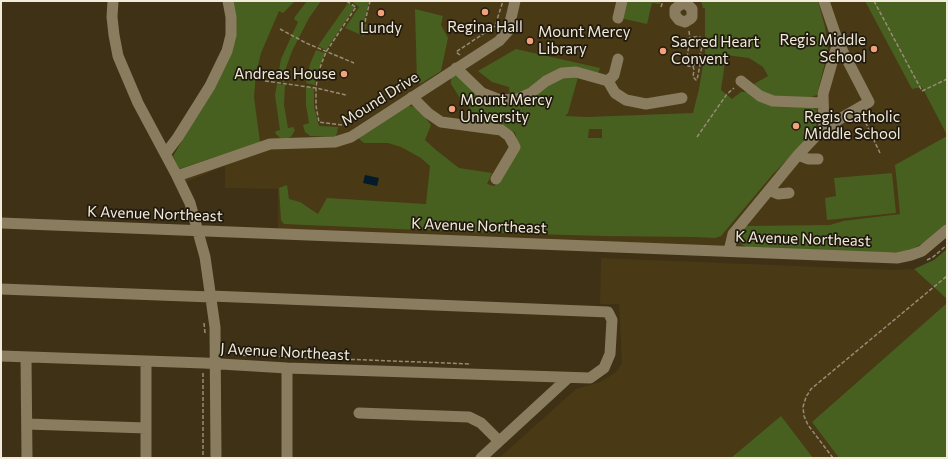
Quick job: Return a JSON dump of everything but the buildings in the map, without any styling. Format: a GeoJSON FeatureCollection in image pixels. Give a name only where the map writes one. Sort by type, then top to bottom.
{"type":"FeatureCollection","features":[{"type":"Feature","properties":{"kind":"street"},"geometry":{"type":"LineString","coordinates":[[113,1],[112,17],[118,56],[138,103],[178,176],[190,203],[205,257],[215,327],[216,458]]}},
{"type":"Feature","properties":{"kind":"street"},"geometry":{"type":"LineString","coordinates":[[166,153],[178,137],[210,86],[227,51],[231,34],[231,17],[228,1]]}},
{"type":"Feature","properties":{"kind":"street","name":"Mound Drive"},"geometry":{"type":"LineString","coordinates":[[178,176],[270,144],[335,142],[351,137],[499,41],[508,31],[515,1]]}},
{"type":"Feature","properties":{"kind":"street"},"geometry":{"type":"LineString","coordinates":[[618,18],[622,1]]}},
{"type":"Feature","properties":{"kind":"street"},"geometry":{"type":"LineString","coordinates":[[729,251],[733,234],[798,155],[816,136],[824,130],[869,102],[838,42],[824,1]]}},
{"type":"Feature","properties":{"kind":"street"},"geometry":{"type":"LineString","coordinates":[[685,22],[676,18],[675,10],[677,6],[687,2]]}},
{"type":"Feature","properties":{"kind":"street"},"geometry":{"type":"LineString","coordinates":[[824,130],[823,94],[838,42]]}},
{"type":"Feature","properties":{"kind":"street"},"geometry":{"type":"LineString","coordinates":[[608,81],[614,75],[618,59]]}},
{"type":"Feature","properties":{"kind":"street"},"geometry":{"type":"LineString","coordinates":[[456,68],[465,79],[482,93],[500,100],[516,99],[531,93],[546,81],[562,73],[576,72],[608,81],[615,93],[626,100],[646,104],[682,98]]}},
{"type":"Feature","properties":{"kind":"street"},"geometry":{"type":"LineString","coordinates":[[741,81],[760,96],[773,101],[823,103]]}},
{"type":"Feature","properties":{"kind":"street"},"geometry":{"type":"LineString","coordinates":[[412,97],[428,113],[442,122],[501,130],[508,136],[514,147],[496,179]]}},
{"type":"Feature","properties":{"kind":"street"},"geometry":{"type":"LineString","coordinates":[[798,155],[808,159],[818,159]]}},
{"type":"Feature","properties":{"kind":"street"},"geometry":{"type":"LineString","coordinates":[[769,190],[778,194],[789,193]]}},
{"type":"Feature","properties":{"kind":"street","name":"K Avenue Northeast"},"geometry":{"type":"LineString","coordinates":[[1,222],[897,258],[922,251],[947,230]]}},
{"type":"Feature","properties":{"kind":"street"},"geometry":{"type":"LineString","coordinates":[[1,289],[211,297]]}},
{"type":"Feature","properties":{"kind":"street","name":"J Avenue Northeast"},"geometry":{"type":"LineString","coordinates":[[1,356],[287,368],[590,378],[604,368],[610,354],[612,320],[608,312],[211,297]]}},
{"type":"Feature","properties":{"kind":"street"},"geometry":{"type":"LineString","coordinates":[[26,357],[27,458]]}},
{"type":"Feature","properties":{"kind":"street"},"geometry":{"type":"LineString","coordinates":[[146,361],[146,458]]}},
{"type":"Feature","properties":{"kind":"street"},"geometry":{"type":"LineString","coordinates":[[287,368],[287,458]]}},
{"type":"Feature","properties":{"kind":"street"},"geometry":{"type":"LineString","coordinates":[[481,458],[568,378]]}},
{"type":"Feature","properties":{"kind":"street"},"geometry":{"type":"LineString","coordinates":[[359,413],[469,417],[481,423],[499,441]]}},
{"type":"Feature","properties":{"kind":"street"},"geometry":{"type":"LineString","coordinates":[[26,424],[146,428]]}},
{"type":"Feature","properties":{"kind":"path"},"geometry":{"type":"LineString","coordinates":[[342,125],[319,122],[316,106],[316,88],[318,73],[326,52],[356,7],[346,1]]}},
{"type":"Feature","properties":{"kind":"path"},"geometry":{"type":"LineString","coordinates":[[365,22],[370,1]]}},
{"type":"Feature","properties":{"kind":"path"},"geometry":{"type":"LineString","coordinates":[[662,7],[663,1]]}},
{"type":"Feature","properties":{"kind":"path"},"geometry":{"type":"LineString","coordinates":[[874,1],[922,91],[947,78]]}},
{"type":"Feature","properties":{"kind":"path"},"geometry":{"type":"LineString","coordinates":[[685,22],[690,39],[686,64],[688,66],[693,66]]}},
{"type":"Feature","properties":{"kind":"path"},"geometry":{"type":"LineString","coordinates":[[280,30],[326,52],[354,62]]}},
{"type":"Feature","properties":{"kind":"path"},"geometry":{"type":"LineString","coordinates":[[690,39],[697,36],[700,37],[703,44],[698,61],[693,66]]}},
{"type":"Feature","properties":{"kind":"path"},"geometry":{"type":"LineString","coordinates":[[693,66],[693,77],[697,80],[700,65],[698,61]]}},
{"type":"Feature","properties":{"kind":"path"},"geometry":{"type":"LineString","coordinates":[[265,81],[346,94]]}},
{"type":"Feature","properties":{"kind":"path"},"geometry":{"type":"LineString","coordinates":[[697,137],[727,94],[741,81]]}},
{"type":"Feature","properties":{"kind":"path"},"geometry":{"type":"LineString","coordinates":[[858,108],[880,153]]}},
{"type":"Feature","properties":{"kind":"path"},"geometry":{"type":"LineString","coordinates":[[833,458],[808,425],[804,416],[803,407],[806,397],[811,389],[947,276]]}},
{"type":"Feature","properties":{"kind":"path"},"geometry":{"type":"LineString","coordinates":[[232,354],[474,364]]}},
{"type":"Feature","properties":{"kind":"path"},"geometry":{"type":"LineString","coordinates":[[203,369],[203,458]]}},
{"type":"Feature","properties":{"kind":"shaded area"},"geometry":{"type":"Polygon","coordinates":[[[232,1],[947,1],[947,224],[899,252],[888,253],[278,229],[278,189],[225,188],[225,166],[186,182],[173,156],[219,78],[232,1]]]}},
{"type":"Feature","properties":{"kind":"shaded area"},"geometry":{"type":"Polygon","coordinates":[[[601,258],[894,270],[914,269],[947,299],[947,303],[812,422],[839,458],[499,458],[576,389],[600,382],[615,373],[622,364],[619,304],[600,304],[601,258]]]}},
{"type":"Feature","properties":{"kind":"green space"},"geometry":{"type":"Polygon","coordinates":[[[232,1],[295,1],[283,13],[279,11],[261,53],[256,73],[254,97],[260,142],[179,169],[173,156],[219,78],[232,1]]]}},
{"type":"Feature","properties":{"kind":"green space"},"geometry":{"type":"Polygon","coordinates":[[[307,1],[321,1],[309,18],[292,51],[286,68],[285,82],[277,80],[281,59],[298,22],[294,18],[307,1]]]}},
{"type":"Feature","properties":{"kind":"green space"},"geometry":{"type":"Polygon","coordinates":[[[351,1],[369,1],[364,23],[367,25],[364,36],[345,28],[359,7],[351,1]]]}},
{"type":"Feature","properties":{"kind":"green space"},"geometry":{"type":"Polygon","coordinates":[[[624,1],[660,1],[660,4],[652,3],[647,24],[620,18],[624,1]]]}},
{"type":"Feature","properties":{"kind":"green space"},"geometry":{"type":"Polygon","coordinates":[[[701,1],[818,1],[825,27],[828,50],[817,95],[805,99],[773,96],[758,90],[754,84],[768,76],[763,67],[749,58],[726,55],[721,90],[732,99],[741,92],[749,92],[817,110],[816,131],[773,174],[721,236],[715,238],[466,232],[284,224],[281,220],[279,188],[287,185],[289,199],[300,202],[318,214],[327,198],[426,204],[430,166],[421,158],[401,147],[388,143],[364,143],[358,138],[407,105],[418,108],[431,125],[425,140],[436,150],[459,168],[492,173],[487,184],[494,186],[499,182],[518,146],[515,132],[475,120],[470,108],[464,104],[451,84],[451,76],[458,76],[499,103],[560,77],[578,77],[568,113],[565,116],[587,117],[693,113],[705,53],[705,8],[703,8],[701,1]],[[589,129],[588,138],[602,138],[602,129],[589,129]]]}},
{"type":"Feature","properties":{"kind":"green space"},"geometry":{"type":"Polygon","coordinates":[[[865,1],[947,1],[947,135],[922,87],[912,89],[865,1]]]}},
{"type":"Feature","properties":{"kind":"green space"},"geometry":{"type":"Polygon","coordinates":[[[348,3],[355,7],[326,50],[318,46],[348,3]]]}},
{"type":"Feature","properties":{"kind":"green space"},"geometry":{"type":"Polygon","coordinates":[[[415,9],[443,16],[441,25],[448,38],[441,71],[420,84],[417,82],[415,9]]]}},
{"type":"Feature","properties":{"kind":"green space"},"geometry":{"type":"Polygon","coordinates":[[[516,49],[600,68],[598,74],[575,69],[525,93],[510,96],[509,87],[492,82],[478,71],[516,49]]]}},
{"type":"Feature","properties":{"kind":"green space"},"geometry":{"type":"Polygon","coordinates":[[[316,50],[325,53],[317,73],[315,85],[306,83],[310,64],[316,50]]]}},
{"type":"Feature","properties":{"kind":"green space"},"geometry":{"type":"Polygon","coordinates":[[[277,84],[285,85],[284,105],[288,128],[293,127],[295,130],[291,137],[287,138],[280,138],[275,133],[276,131],[280,130],[275,95],[277,84]]]}},
{"type":"Feature","properties":{"kind":"green space"},"geometry":{"type":"Polygon","coordinates":[[[306,87],[314,88],[314,107],[319,126],[338,127],[335,137],[310,136],[305,132],[303,125],[309,123],[306,105],[306,87]]]}},
{"type":"Feature","properties":{"kind":"green space"},"geometry":{"type":"Polygon","coordinates":[[[947,136],[947,224],[922,244],[908,251],[888,253],[746,247],[741,244],[739,233],[745,226],[830,225],[843,221],[900,214],[895,165],[947,136]]]}},
{"type":"Feature","properties":{"kind":"green space"},"geometry":{"type":"Polygon","coordinates":[[[892,173],[896,213],[827,220],[825,198],[836,196],[834,178],[892,173]]]}},
{"type":"Feature","properties":{"kind":"green space"},"geometry":{"type":"Polygon","coordinates":[[[947,249],[947,299],[914,269],[934,260],[947,249]]]}},
{"type":"Feature","properties":{"kind":"green space"},"geometry":{"type":"Polygon","coordinates":[[[947,303],[947,458],[839,458],[812,422],[947,303]]]}},
{"type":"Feature","properties":{"kind":"green space"},"geometry":{"type":"Polygon","coordinates":[[[781,416],[813,458],[731,458],[781,416]]]}},
{"type":"Feature","properties":{"kind":"water"},"geometry":{"type":"Polygon","coordinates":[[[365,175],[379,178],[377,186],[363,183],[365,175]]]}},
{"type":"Feature","properties":{"kind":"place","name":"Regina Hall"},"geometry":{"type":"Point","coordinates":[485,12]}},
{"type":"Feature","properties":{"kind":"place","name":"Lundy"},"geometry":{"type":"Point","coordinates":[381,13]}},
{"type":"Feature","properties":{"kind":"place","name":"Mount Mercy Library"},"geometry":{"type":"Point","coordinates":[530,41]}},
{"type":"Feature","properties":{"kind":"place","name":"Regis Middle School"},"geometry":{"type":"Point","coordinates":[874,49]}},
{"type":"Feature","properties":{"kind":"place","name":"Sacred Heart Convent"},"geometry":{"type":"Point","coordinates":[663,51]}},
{"type":"Feature","properties":{"kind":"place","name":"Andreas House"},"geometry":{"type":"Point","coordinates":[344,74]}},
{"type":"Feature","properties":{"kind":"place","name":"Mount Mercy University"},"geometry":{"type":"Point","coordinates":[452,109]}},
{"type":"Feature","properties":{"kind":"place","name":"Regis Catholic Middle School"},"geometry":{"type":"Point","coordinates":[796,126]}}]}
